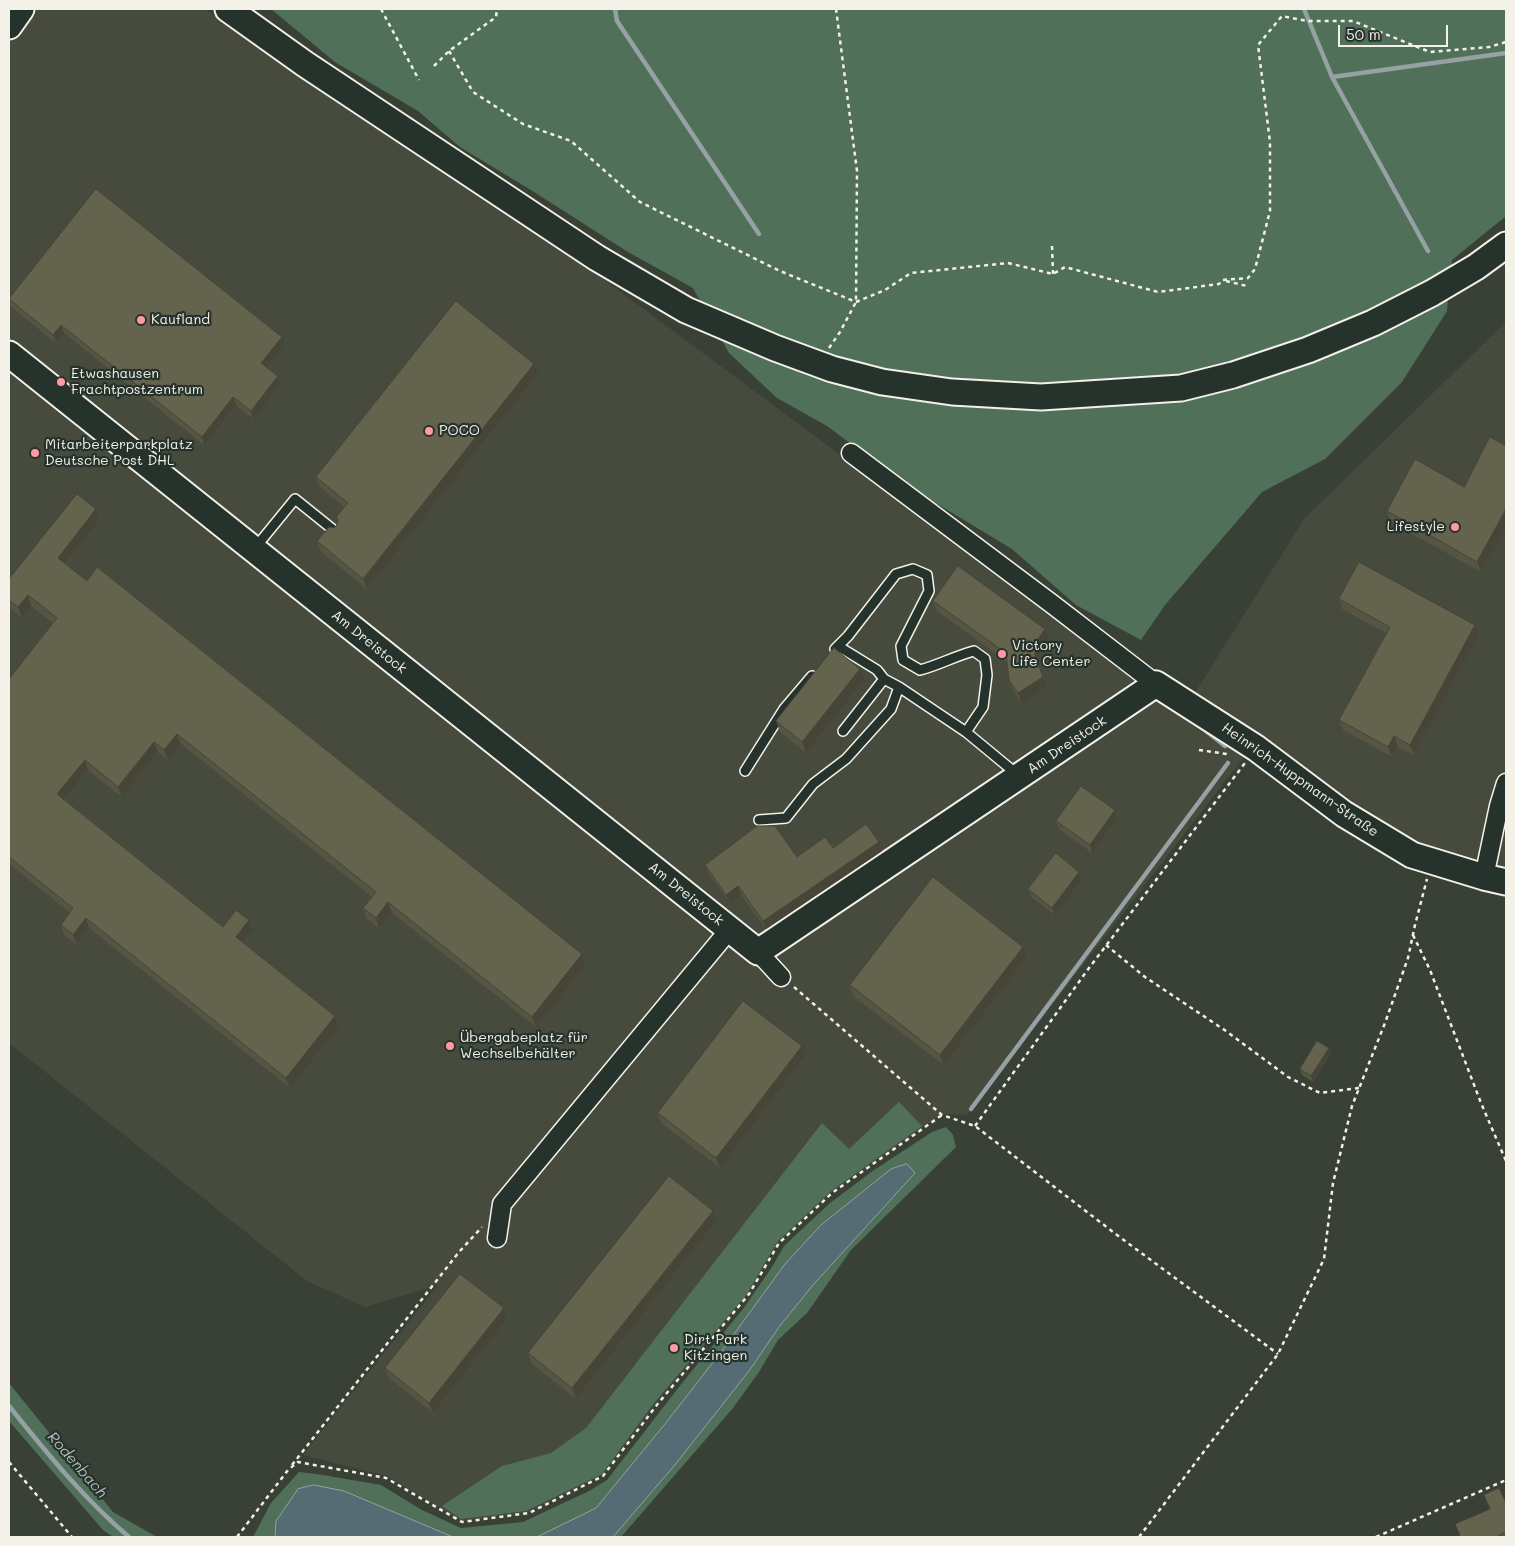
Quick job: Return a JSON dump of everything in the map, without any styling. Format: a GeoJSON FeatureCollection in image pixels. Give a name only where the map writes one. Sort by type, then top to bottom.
{"type":"FeatureCollection","features":[{"type":"Feature","properties":{"kind":"street"},"geometry":{"type":"LineString","coordinates":[[9,26],[21,9]]}},
{"type":"Feature","properties":{"kind":"street"},"geometry":{"type":"LineString","coordinates":[[228,9],[305,64],[597,258],[686,310],[818,364],[882,382],[952,392],[1041,397],[1181,388],[1233,375],[1308,350],[1373,323],[1432,293],[1476,267],[1506,245]]}},
{"type":"Feature","properties":{"kind":"street","name":"Am Dreistock"},"geometry":{"type":"LineString","coordinates":[[9,354],[758,952],[1156,684]]}},
{"type":"Feature","properties":{"kind":"street"},"geometry":{"type":"LineString","coordinates":[[850,453],[1156,684]]}},
{"type":"Feature","properties":{"kind":"street","name":"Heinrich-Huppmann-Straße"},"geometry":{"type":"LineString","coordinates":[[1156,684],[1253,753],[1344,814],[1412,855],[1495,880]]}},
{"type":"Feature","properties":{"kind":"street"},"geometry":{"type":"LineString","coordinates":[[1495,880],[1499,806],[1506,783]]}},
{"type":"Feature","properties":{"kind":"street","name":"Am Dreistock"},"geometry":{"type":"LineString","coordinates":[[502,1204],[730,929]]}},
{"type":"Feature","properties":{"kind":"street"},"geometry":{"type":"LineString","coordinates":[[758,952],[781,977]]}},
{"type":"Feature","properties":{"kind":"street"},"geometry":{"type":"LineString","coordinates":[[497,1238],[502,1204]]}},
{"type":"Feature","properties":{"kind":"lane"},"geometry":{"type":"LineString","coordinates":[[254,550],[294,499],[336,532]]}},
{"type":"Feature","properties":{"kind":"lane"},"geometry":{"type":"LineString","coordinates":[[745,771],[784,709],[848,636],[896,574],[914,569],[927,576],[929,591],[900,646],[904,660],[920,670],[939,666],[974,651],[985,659],[987,675],[983,707],[966,732]]}},
{"type":"Feature","properties":{"kind":"lane"},"geometry":{"type":"LineString","coordinates":[[838,646],[877,670],[884,679],[900,687],[966,732],[1020,777]]}},
{"type":"Feature","properties":{"kind":"lane"},"geometry":{"type":"LineString","coordinates":[[843,730],[884,679]]}},
{"type":"Feature","properties":{"kind":"lane"},"geometry":{"type":"LineString","coordinates":[[759,820],[786,818],[813,784],[846,759],[891,709],[900,687]]}},
{"type":"Feature","properties":{"kind":"path"},"geometry":{"type":"LineString","coordinates":[[381,9],[420,80]]}},
{"type":"Feature","properties":{"kind":"path"},"geometry":{"type":"LineString","coordinates":[[434,66],[449,51],[496,18],[497,9]]}},
{"type":"Feature","properties":{"kind":"path"},"geometry":{"type":"LineString","coordinates":[[818,364],[840,332],[856,302],[857,171],[836,9]]}},
{"type":"Feature","properties":{"kind":"path"},"geometry":{"type":"LineString","coordinates":[[449,51],[474,92],[523,124],[571,141],[640,202],[780,271],[856,302],[885,290],[911,273],[1008,263],[1053,274],[1065,267],[1158,292],[1219,284],[1222,280],[1248,278],[1255,269],[1270,211],[1270,142],[1258,45],[1282,16],[1307,21],[1353,21],[1430,52],[1488,47],[1506,42]]}},
{"type":"Feature","properties":{"kind":"path"},"geometry":{"type":"LineString","coordinates":[[1052,246],[1053,274]]}},
{"type":"Feature","properties":{"kind":"path"},"geometry":{"type":"LineString","coordinates":[[1222,280],[1247,286]]}},
{"type":"Feature","properties":{"kind":"path"},"geometry":{"type":"LineString","coordinates":[[1199,750],[1253,753]]}},
{"type":"Feature","properties":{"kind":"path"},"geometry":{"type":"LineString","coordinates":[[975,1126],[1106,945],[1253,753]]}},
{"type":"Feature","properties":{"kind":"path"},"geometry":{"type":"LineString","coordinates":[[1139,1537],[1278,1354],[1324,1259],[1333,1183],[1352,1106],[1408,958],[1432,862]]}},
{"type":"Feature","properties":{"kind":"path"},"geometry":{"type":"LineString","coordinates":[[1413,935],[1430,970],[1506,1161]]}},
{"type":"Feature","properties":{"kind":"path"},"geometry":{"type":"LineString","coordinates":[[1106,945],[1145,977],[1226,1031],[1288,1077],[1320,1093],[1359,1088]]}},
{"type":"Feature","properties":{"kind":"path"},"geometry":{"type":"LineString","coordinates":[[781,977],[942,1115],[975,1126],[1117,1235],[1278,1354]]}},
{"type":"Feature","properties":{"kind":"path"},"geometry":{"type":"LineString","coordinates":[[288,1470],[298,1462],[386,1478],[462,1522],[528,1514],[603,1476],[656,1406],[749,1294],[778,1243],[832,1193],[942,1115]]}},
{"type":"Feature","properties":{"kind":"path"},"geometry":{"type":"LineString","coordinates":[[237,1537],[460,1252],[502,1204]]}},
{"type":"Feature","properties":{"kind":"path"},"geometry":{"type":"LineString","coordinates":[[9,1462],[72,1537]]}},
{"type":"Feature","properties":{"kind":"path"},"geometry":{"type":"LineString","coordinates":[[1376,1537],[1506,1480]]}},
{"type":"Feature","properties":{"kind":"shaded area"},"geometry":{"type":"Polygon","coordinates":[[[9,9],[205,9],[385,133],[563,249],[890,492],[1166,680],[1258,739],[967,1115],[942,1114],[832,1192],[778,1243],[748,1294],[655,1404],[603,1475],[528,1512],[462,1521],[387,1476],[303,1455],[438,1285],[365,1307],[307,1281],[9,1043],[9,9]]]}},
{"type":"Feature","properties":{"kind":"shaded area"},"geometry":{"type":"Polygon","coordinates":[[[1506,322],[1506,866],[1435,852],[1360,812],[1193,696],[1304,519],[1506,322]]]}},
{"type":"Feature","properties":{"kind":"green space"},"geometry":{"type":"Polygon","coordinates":[[[271,9],[1506,9],[1506,216],[1452,260],[1447,311],[1402,382],[1325,459],[1262,492],[1165,605],[1141,640],[1076,605],[1012,549],[906,485],[827,426],[777,398],[729,353],[693,288],[628,252],[460,147],[418,111],[335,62],[271,9]]]}},
{"type":"Feature","properties":{"kind":"green space","name":"Dirt Park Kitzingen"},"geometry":{"type":"Polygon","coordinates":[[[899,1102],[922,1126],[831,1191],[777,1242],[747,1294],[654,1403],[602,1474],[526,1511],[461,1519],[442,1506],[502,1466],[551,1453],[586,1428],[822,1123],[849,1149],[899,1102]]]}},
{"type":"Feature","properties":{"kind":"green space"},"geometry":{"type":"Polygon","coordinates":[[[946,1127],[953,1135],[956,1147],[851,1250],[807,1313],[778,1340],[759,1372],[733,1408],[621,1537],[253,1537],[271,1503],[299,1472],[381,1485],[422,1510],[461,1528],[523,1522],[589,1491],[607,1480],[682,1383],[743,1309],[784,1246],[830,1203],[874,1170],[932,1132],[946,1127]]]}},
{"type":"Feature","properties":{"kind":"green space"},"geometry":{"type":"Polygon","coordinates":[[[9,1383],[113,1512],[157,1537],[113,1537],[103,1530],[9,1421],[9,1383]]]}},
{"type":"Feature","properties":{"kind":"water"},"geometry":{"type":"Polygon","coordinates":[[[907,1164],[915,1173],[813,1285],[779,1327],[749,1371],[674,1466],[613,1537],[537,1537],[596,1508],[721,1352],[785,1264],[821,1225],[891,1169],[907,1164]]]}},
{"type":"Feature","properties":{"kind":"water"},"geometry":{"type":"Polygon","coordinates":[[[314,1485],[344,1491],[453,1537],[275,1537],[276,1521],[298,1489],[314,1485]]]}},
{"type":"Feature","properties":{"kind":"building","name":"Kaufland"},"geometry":{"type":"Polygon","coordinates":[[[96,189],[282,337],[261,363],[278,376],[251,411],[233,397],[202,437],[61,325],[53,335],[9,299],[96,189]]]}},
{"type":"Feature","properties":{"kind":"building","name":"POCO"},"geometry":{"type":"Polygon","coordinates":[[[456,301],[534,364],[363,579],[317,541],[329,527],[334,528],[337,525],[338,520],[336,517],[348,503],[316,477],[456,301]]]}},
{"type":"Feature","properties":{"kind":"building"},"geometry":{"type":"Polygon","coordinates":[[[1490,437],[1506,446],[1506,509],[1477,562],[1387,511],[1415,459],[1464,487],[1490,437]]]}},
{"type":"Feature","properties":{"kind":"building"},"geometry":{"type":"Polygon","coordinates":[[[77,494],[96,509],[58,558],[87,581],[97,567],[582,954],[532,1017],[388,902],[376,918],[363,908],[376,892],[177,734],[164,750],[154,742],[118,787],[85,760],[57,794],[223,927],[236,910],[249,920],[236,937],[335,1016],[286,1078],[86,918],[73,935],[61,925],[73,908],[9,857],[9,679],[57,618],[28,595],[18,607],[9,600],[9,579],[77,494]]]}},
{"type":"Feature","properties":{"kind":"building"},"geometry":{"type":"Polygon","coordinates":[[[1359,562],[1475,625],[1410,745],[1394,736],[1388,747],[1339,720],[1390,627],[1339,599],[1359,562]]]}},
{"type":"Feature","properties":{"kind":"building"},"geometry":{"type":"Polygon","coordinates":[[[958,566],[1045,629],[1036,642],[1035,656],[1043,677],[1018,693],[1009,680],[1006,653],[933,601],[958,566]]]}},
{"type":"Feature","properties":{"kind":"building"},"geometry":{"type":"Polygon","coordinates":[[[834,648],[860,669],[802,742],[776,721],[834,648]]]}},
{"type":"Feature","properties":{"kind":"building"},"geometry":{"type":"Polygon","coordinates":[[[1081,786],[1115,810],[1090,845],[1056,821],[1081,786]]]}},
{"type":"Feature","properties":{"kind":"building"},"geometry":{"type":"Polygon","coordinates":[[[866,824],[879,842],[763,921],[738,886],[726,895],[705,865],[757,826],[775,826],[797,857],[825,837],[833,848],[866,824]]]}},
{"type":"Feature","properties":{"kind":"building"},"geometry":{"type":"Polygon","coordinates":[[[1056,853],[1079,872],[1052,908],[1028,889],[1056,853]]]}},
{"type":"Feature","properties":{"kind":"building"},"geometry":{"type":"Polygon","coordinates":[[[933,877],[1023,947],[940,1055],[850,985],[933,877]]]}},
{"type":"Feature","properties":{"kind":"building"},"geometry":{"type":"Polygon","coordinates":[[[743,1001],[802,1046],[716,1158],[658,1113],[743,1001]]]}},
{"type":"Feature","properties":{"kind":"building"},"geometry":{"type":"Polygon","coordinates":[[[1317,1041],[1329,1048],[1311,1076],[1300,1069],[1317,1041]]]}},
{"type":"Feature","properties":{"kind":"building"},"geometry":{"type":"Polygon","coordinates":[[[669,1176],[713,1211],[572,1388],[528,1353],[669,1176]]]}},
{"type":"Feature","properties":{"kind":"building"},"geometry":{"type":"Polygon","coordinates":[[[460,1274],[504,1308],[429,1403],[385,1368],[460,1274]]]}},
{"type":"Feature","properties":{"kind":"building"},"geometry":{"type":"Polygon","coordinates":[[[1499,1488],[1506,1503],[1506,1531],[1498,1537],[1456,1537],[1460,1535],[1455,1524],[1490,1509],[1484,1495],[1499,1488]]]}},
{"type":"Feature","properties":{"kind":"waterway"},"geometry":{"type":"LineString","coordinates":[[615,9],[617,21],[759,234]]}},
{"type":"Feature","properties":{"kind":"waterway"},"geometry":{"type":"LineString","coordinates":[[1304,9],[1332,77],[1428,251]]}},
{"type":"Feature","properties":{"kind":"waterway"},"geometry":{"type":"LineString","coordinates":[[1332,77],[1506,53]]}},
{"type":"Feature","properties":{"kind":"waterway"},"geometry":{"type":"LineString","coordinates":[[1200,726],[1225,746]]}},
{"type":"Feature","properties":{"kind":"waterway"},"geometry":{"type":"LineString","coordinates":[[971,1109],[1228,763]]}},
{"type":"Feature","properties":{"kind":"waterway","name":"Rodenbach"},"geometry":{"type":"LineString","coordinates":[[9,1406],[51,1458],[81,1491],[129,1537]]}},
{"type":"Feature","properties":{"kind":"place","name":"Kaufland"},"geometry":{"type":"Point","coordinates":[141,320]}},
{"type":"Feature","properties":{"kind":"place","name":"Etwashausen Frachtpostzentrum"},"geometry":{"type":"Point","coordinates":[61,382]}},
{"type":"Feature","properties":{"kind":"place","name":"POCO"},"geometry":{"type":"Point","coordinates":[429,431]}},
{"type":"Feature","properties":{"kind":"place","name":"Mitarbeiterparkplatz Deutsche Post DHL"},"geometry":{"type":"Point","coordinates":[35,453]}},
{"type":"Feature","properties":{"kind":"place","name":"Lifestyle"},"geometry":{"type":"Point","coordinates":[1455,527]}},
{"type":"Feature","properties":{"kind":"place","name":"Victory Life Center"},"geometry":{"type":"Point","coordinates":[1002,654]}},
{"type":"Feature","properties":{"kind":"place","name":"Übergabeplatz für Wechselbehälter"},"geometry":{"type":"Point","coordinates":[450,1046]}},
{"type":"Feature","properties":{"kind":"place","name":"Dirt Park Kitzingen"},"geometry":{"type":"Point","coordinates":[674,1348]}}]}
